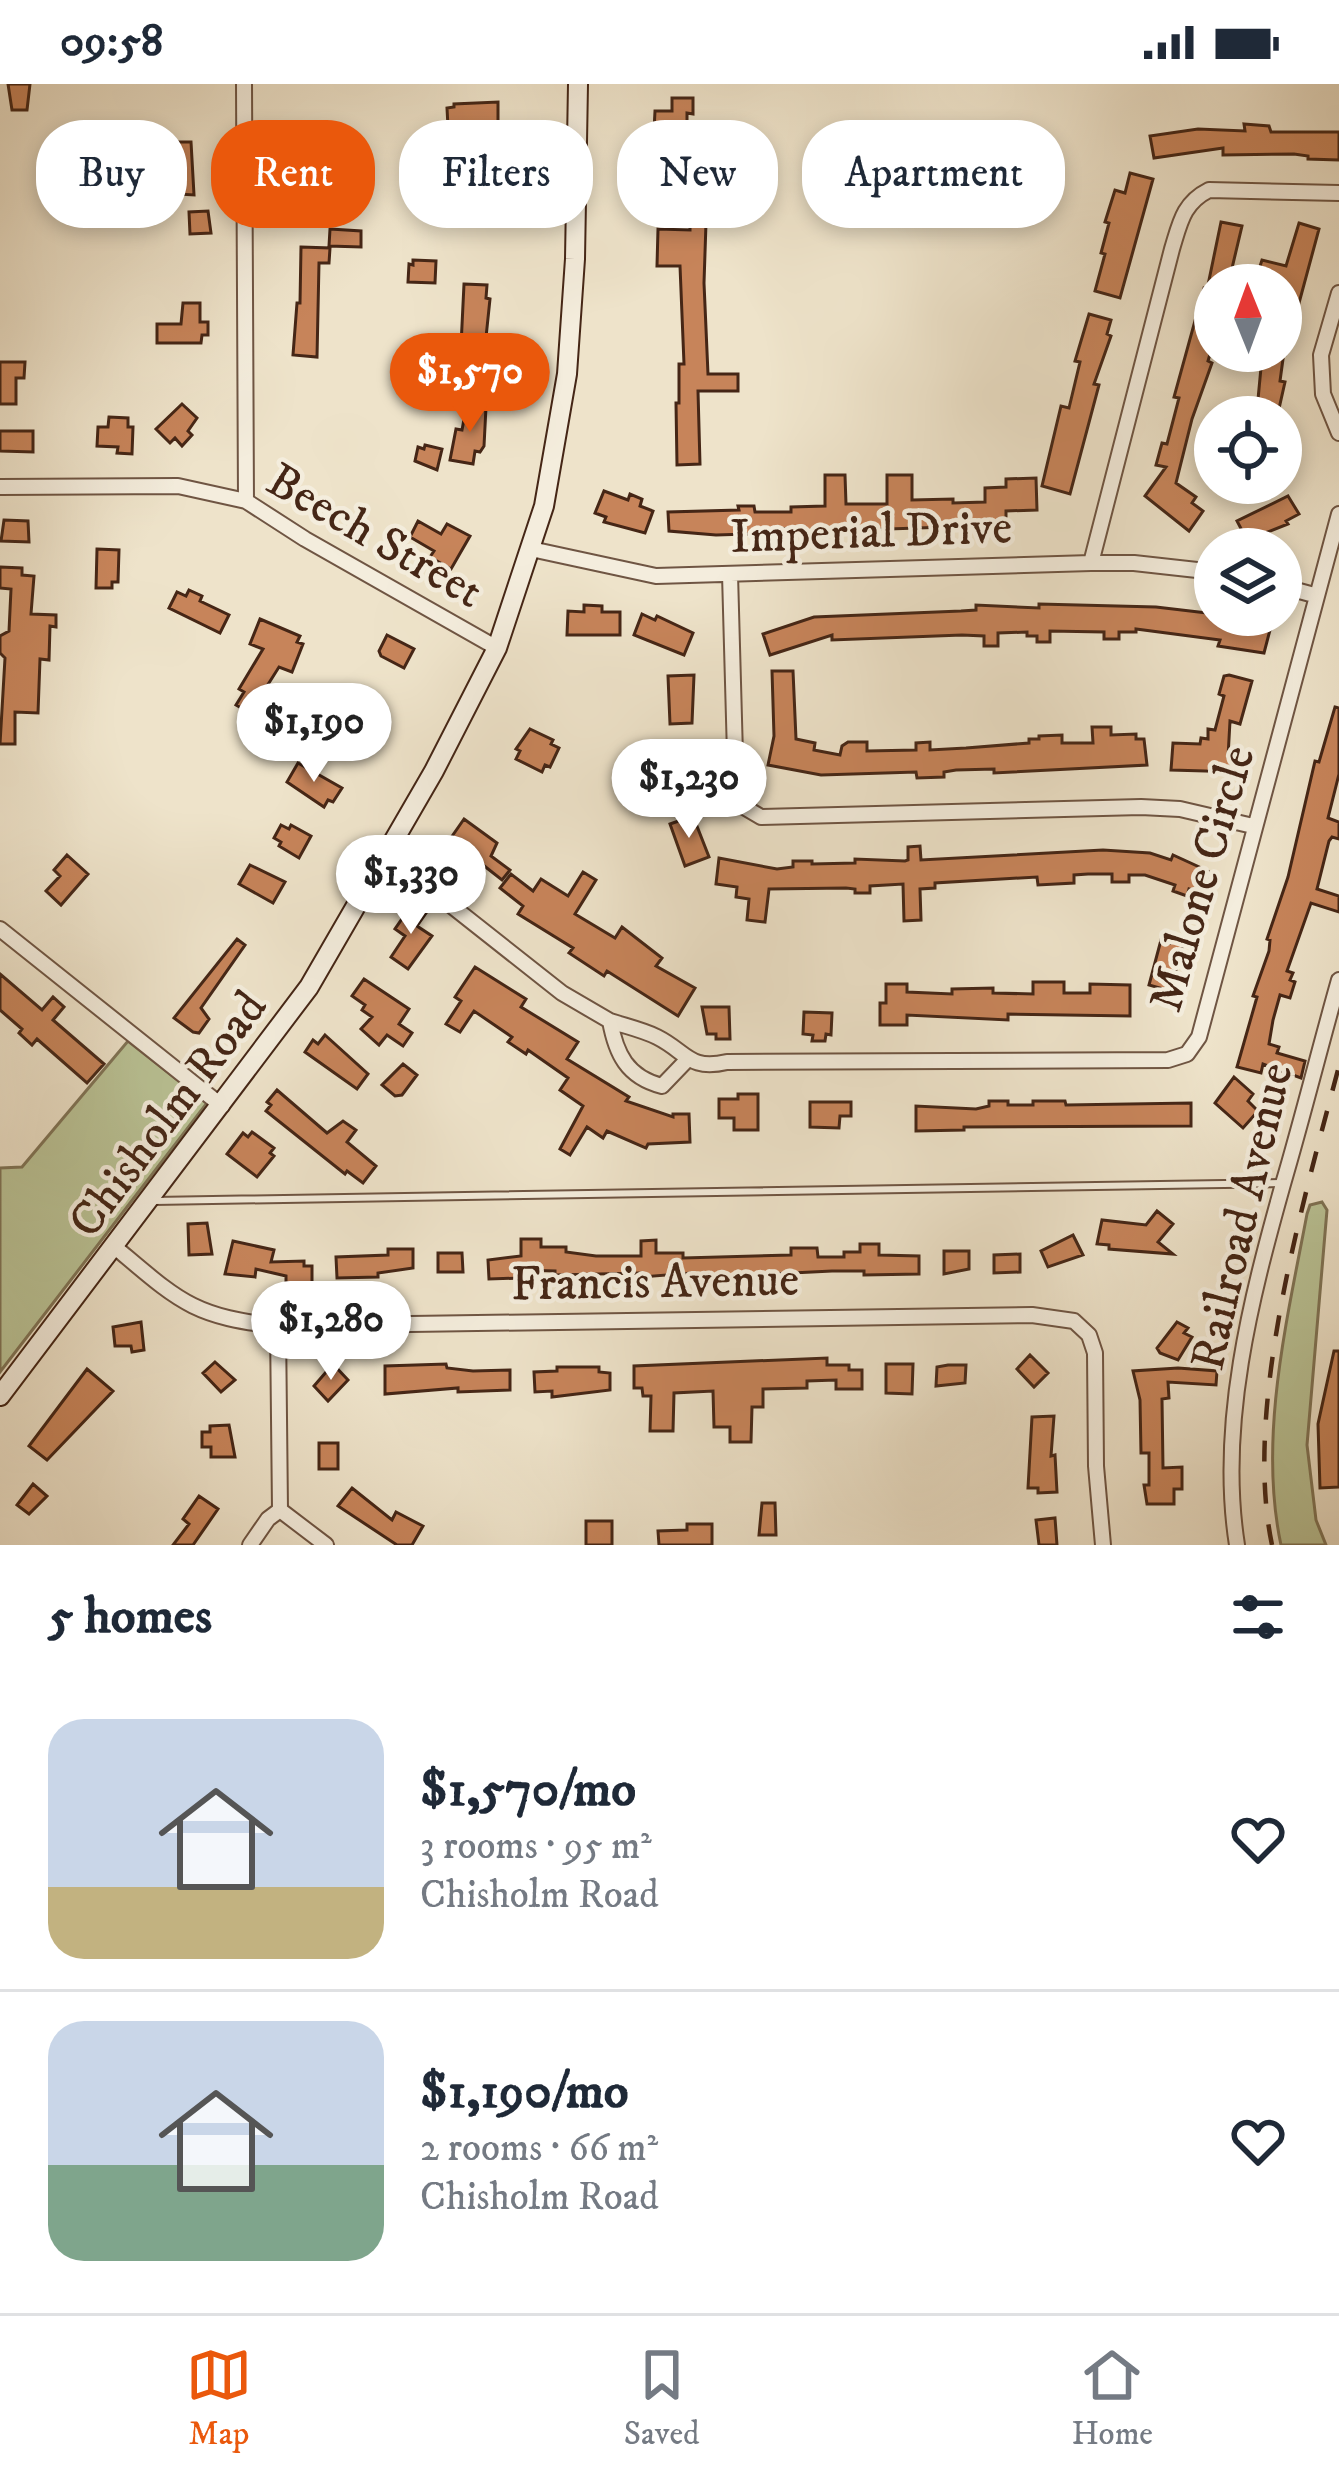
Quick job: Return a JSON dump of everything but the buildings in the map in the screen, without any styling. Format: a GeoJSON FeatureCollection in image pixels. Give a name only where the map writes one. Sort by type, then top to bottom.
{"type":"FeatureCollection","features":[{"type":"Feature","properties":{"kind":"main road","name":"Chisholm Road"},"geometry":{"type":"LineString","coordinates":[[0,1396],[309,987],[443,754],[497,648],[531,549],[556,449],[569,355],[578,84]]}},
{"type":"Feature","properties":{"kind":"street"},"geometry":{"type":"LineString","coordinates":[[244,84],[246,501]]}},
{"type":"Feature","properties":{"kind":"street"},"geometry":{"type":"LineString","coordinates":[[1091,563],[1172,250],[1182,214],[1192,199],[1209,190],[1339,193]]}},
{"type":"Feature","properties":{"kind":"street"},"geometry":{"type":"LineString","coordinates":[[1339,293],[1321,355],[1323,394],[1339,433]]}},
{"type":"Feature","properties":{"kind":"street","name":"Beech Street"},"geometry":{"type":"LineString","coordinates":[[0,487],[178,486],[246,501],[497,648]]}},
{"type":"Feature","properties":{"kind":"street","name":"Malone Circle"},"geometry":{"type":"LineString","coordinates":[[386,854],[562,993],[610,1021],[657,1036],[687,1060],[708,1066],[728,1062],[1168,1060],[1187,1054],[1198,1036],[1339,514]]}},
{"type":"Feature","properties":{"kind":"street","name":"Imperial Drive"},"geometry":{"type":"LineString","coordinates":[[531,549],[656,575],[1091,563],[1194,570]]}},
{"type":"Feature","properties":{"kind":"street"},"geometry":{"type":"LineString","coordinates":[[730,574],[736,791],[744,807],[760,817],[1141,807],[1180,809],[1253,826]]}},
{"type":"Feature","properties":{"kind":"street"},"geometry":{"type":"LineString","coordinates":[[1302,592],[1314,595]]}},
{"type":"Feature","properties":{"kind":"street"},"geometry":{"type":"LineString","coordinates":[[0,928],[222,1106]]}},
{"type":"Feature","properties":{"kind":"street","name":"Railroad Avenue"},"geometry":{"type":"LineString","coordinates":[[1238,1545],[1233,1516],[1237,1379],[1263,1249],[1339,980]]}},
{"type":"Feature","properties":{"kind":"street","name":"Malone Circle"},"geometry":{"type":"LineString","coordinates":[[610,1021],[615,1050],[642,1081],[662,1086],[687,1060]]}},
{"type":"Feature","properties":{"kind":"street","name":"Francis Avenue"},"geometry":{"type":"LineString","coordinates":[[116,1248],[176,1298],[210,1315],[278,1326],[1032,1315],[1074,1321],[1089,1335],[1095,1353],[1096,1466],[1103,1545]]}},
{"type":"Feature","properties":{"kind":"street"},"geometry":{"type":"LineString","coordinates":[[278,1326],[280,1510]]}},
{"type":"Feature","properties":{"kind":"street"},"geometry":{"type":"LineString","coordinates":[[250,1545],[280,1510]]}},
{"type":"Feature","properties":{"kind":"street"},"geometry":{"type":"LineString","coordinates":[[280,1510],[326,1545]]}},
{"type":"Feature","properties":{"kind":"lane"},"geometry":{"type":"LineString","coordinates":[[151,1202],[1284,1183]]}},
{"type":"Feature","properties":{"kind":"green space"},"geometry":{"type":"Polygon","coordinates":[[[128,1041],[207,1103],[0,1372],[0,1168],[22,1167],[128,1041]]]}},
{"type":"Feature","properties":{"kind":"green space"},"geometry":{"type":"Polygon","coordinates":[[[1322,1202],[1327,1210],[1307,1445],[1316,1520],[1326,1545],[1281,1545],[1273,1463],[1278,1379],[1307,1214],[1310,1205],[1322,1202]]]}},
{"type":"Feature","properties":{"kind":"railway"},"geometry":{"type":"LineString","coordinates":[[1272,1545],[1265,1490],[1271,1369],[1294,1241],[1339,1066]]}}]}
